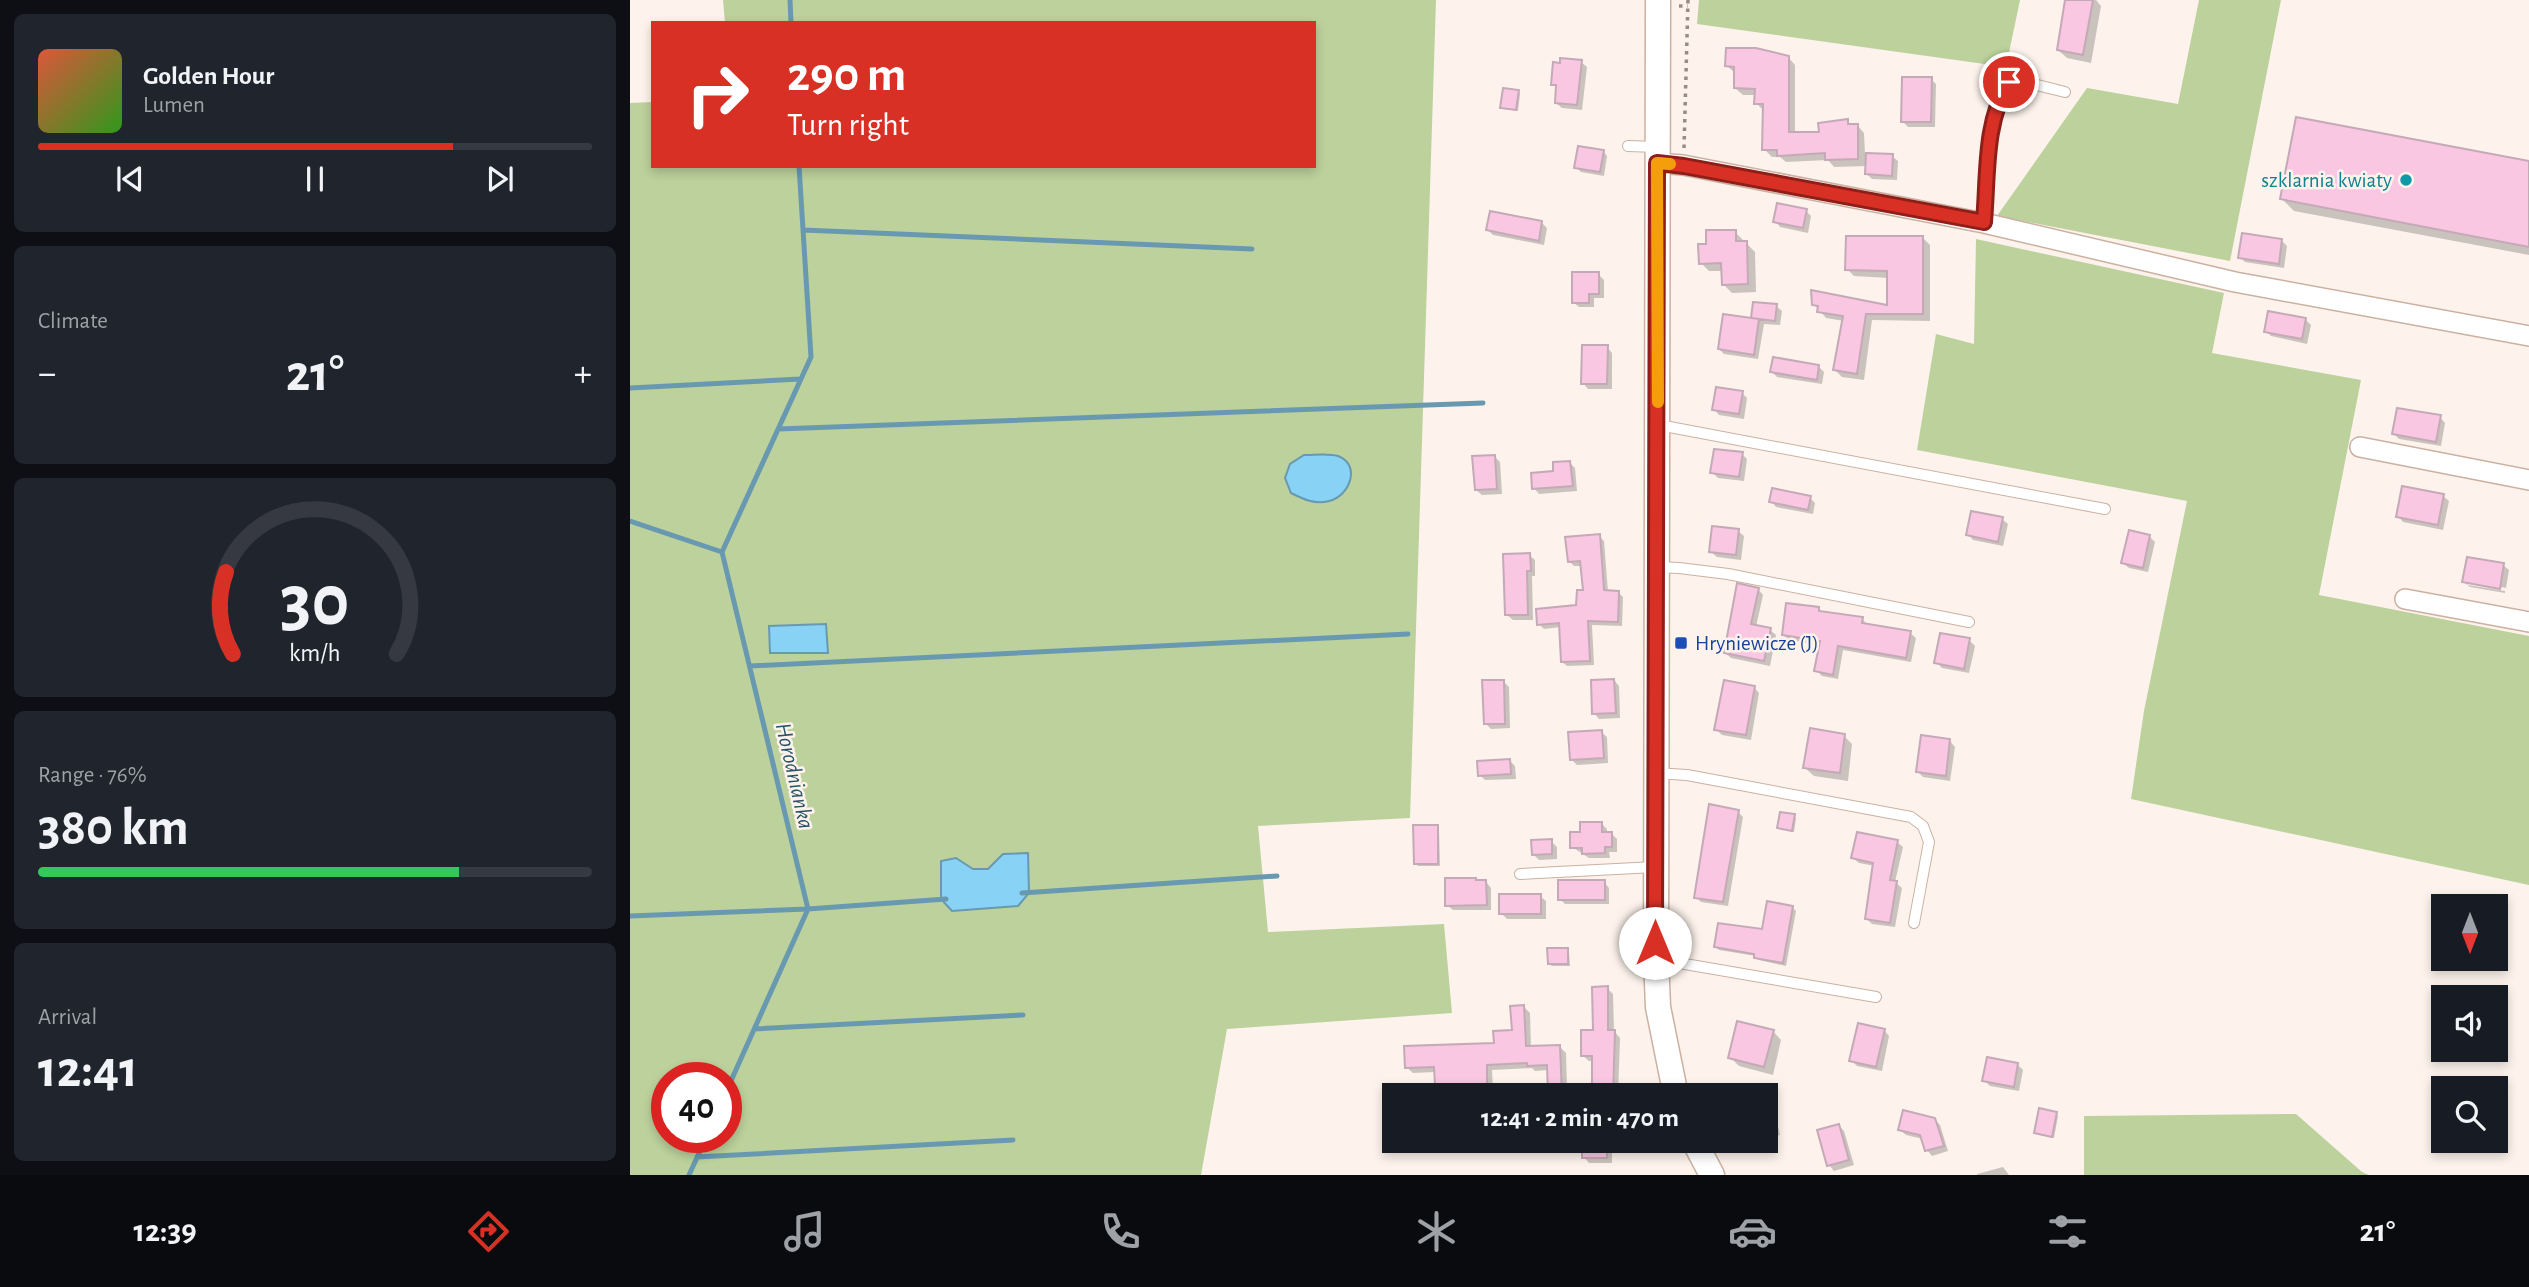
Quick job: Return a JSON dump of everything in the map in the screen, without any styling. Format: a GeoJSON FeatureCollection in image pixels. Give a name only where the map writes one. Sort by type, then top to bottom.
{"type":"FeatureCollection","features":[{"type":"Feature","properties":{"kind":"street"},"geometry":{"type":"LineString","coordinates":[[1658,0],[1656,959],[1658,1007],[1673,1083]]}},
{"type":"Feature","properties":{"kind":"street"},"geometry":{"type":"LineString","coordinates":[[1657,155],[1697,168],[1984,222],[2235,282],[2529,336]]}},
{"type":"Feature","properties":{"kind":"street"},"geometry":{"type":"LineString","coordinates":[[2360,447],[2529,480]]}},
{"type":"Feature","properties":{"kind":"street"},"geometry":{"type":"LineString","coordinates":[[2405,599],[2529,622]]}},
{"type":"Feature","properties":{"kind":"street"},"geometry":{"type":"LineString","coordinates":[[1700,1153],[1712,1175]]}},
{"type":"Feature","properties":{"kind":"lane"},"geometry":{"type":"LineString","coordinates":[[1984,222],[1992,121],[2000,96],[2009,82],[2029,83],[2065,92]]}},
{"type":"Feature","properties":{"kind":"lane"},"geometry":{"type":"LineString","coordinates":[[1628,146],[1657,155]]}},
{"type":"Feature","properties":{"kind":"lane"},"geometry":{"type":"LineString","coordinates":[[1657,425],[1692,429],[2105,509]]}},
{"type":"Feature","properties":{"kind":"lane"},"geometry":{"type":"LineString","coordinates":[[1656,567],[1728,574],[1969,622]]}},
{"type":"Feature","properties":{"kind":"lane"},"geometry":{"type":"LineString","coordinates":[[1655,773],[1687,775],[1911,817],[1923,826],[1929,842],[1914,923]]}},
{"type":"Feature","properties":{"kind":"lane"},"geometry":{"type":"LineString","coordinates":[[1520,874],[1655,866]]}},
{"type":"Feature","properties":{"kind":"lane"},"geometry":{"type":"LineString","coordinates":[[1656,959],[1877,997]]}},
{"type":"Feature","properties":{"kind":"path"},"geometry":{"type":"LineString","coordinates":[[1688,0],[1688,6]]}},
{"type":"Feature","properties":{"kind":"green space"},"geometry":{"type":"Polygon","coordinates":[[[723,0],[1436,0],[1410,818],[1258,826],[1268,932],[1444,924],[1452,1013],[1227,1029],[1201,1175],[630,1175],[630,103],[651,102],[651,168],[1316,168],[1316,21],[725,21],[723,0]]]}},
{"type":"Feature","properties":{"kind":"green space"},"geometry":{"type":"Polygon","coordinates":[[[1699,0],[2020,0],[2006,67],[1697,24],[1699,0]]]}},
{"type":"Feature","properties":{"kind":"green space"},"geometry":{"type":"Polygon","coordinates":[[[2199,0],[2281,0],[2230,261],[1997,216],[2087,88],[2178,104],[2199,0]]]}},
{"type":"Feature","properties":{"kind":"green space"},"geometry":{"type":"Polygon","coordinates":[[[1976,239],[2224,293],[2212,353],[2361,380],[2319,595],[2529,636],[2529,885],[2131,799],[2144,711],[2187,501],[1917,450],[1936,334],[1974,344],[1976,239]]]}},
{"type":"Feature","properties":{"kind":"green space"},"geometry":{"type":"Polygon","coordinates":[[[2296,1114],[2362,1172],[2369,1175],[2084,1175],[2084,1116],[2296,1114]]]}},
{"type":"Feature","properties":{"kind":"water"},"geometry":{"type":"Polygon","coordinates":[[[1326,454],[1345,460],[1351,473],[1342,494],[1329,501],[1314,502],[1291,493],[1285,478],[1290,464],[1304,455],[1326,454]]]}},
{"type":"Feature","properties":{"kind":"water"},"geometry":{"type":"Polygon","coordinates":[[[826,624],[828,653],[770,653],[769,626],[826,624]]]}},
{"type":"Feature","properties":{"kind":"water"},"geometry":{"type":"Polygon","coordinates":[[[1028,853],[1029,893],[1018,906],[952,911],[941,899],[941,861],[956,858],[973,869],[988,869],[1003,854],[1028,853]]]}},
{"type":"Feature","properties":{"kind":"building"},"geometry":{"type":"Polygon","coordinates":[[[2065,0],[2093,0],[2083,55],[2057,50],[2065,0]]]}},
{"type":"Feature","properties":{"kind":"building"},"geometry":{"type":"Polygon","coordinates":[[[1726,48],[1756,48],[1789,56],[1789,132],[1819,132],[1818,123],[1848,119],[1848,124],[1858,124],[1858,159],[1825,160],[1825,153],[1777,156],[1777,150],[1762,150],[1763,104],[1754,104],[1755,89],[1734,88],[1734,67],[1725,66],[1726,48]]]}},
{"type":"Feature","properties":{"kind":"building"},"geometry":{"type":"Polygon","coordinates":[[[1560,58],[1582,60],[1577,105],[1555,103],[1556,85],[1551,85],[1553,62],[1560,63],[1560,58]]]}},
{"type":"Feature","properties":{"kind":"building"},"geometry":{"type":"Polygon","coordinates":[[[1902,77],[1932,77],[1931,122],[1901,122],[1902,77]]]}},
{"type":"Feature","properties":{"kind":"building"},"geometry":{"type":"Polygon","coordinates":[[[1503,88],[1519,90],[1516,110],[1500,108],[1503,88]]]}},
{"type":"Feature","properties":{"kind":"building","name":"szklarnia kwiaty"},"geometry":{"type":"Polygon","coordinates":[[[2296,117],[2529,161],[2529,247],[2280,199],[2296,117]]]}},
{"type":"Feature","properties":{"kind":"building"},"geometry":{"type":"Polygon","coordinates":[[[1578,146],[1604,150],[1600,172],[1574,168],[1578,146]]]}},
{"type":"Feature","properties":{"kind":"building"},"geometry":{"type":"Polygon","coordinates":[[[1866,153],[1893,154],[1892,176],[1865,174],[1866,153]]]}},
{"type":"Feature","properties":{"kind":"building"},"geometry":{"type":"Polygon","coordinates":[[[1777,203],[1807,209],[1803,228],[1773,222],[1777,203]]]}},
{"type":"Feature","properties":{"kind":"building"},"geometry":{"type":"Polygon","coordinates":[[[1490,211],[1542,221],[1539,241],[1486,230],[1490,211]]]}},
{"type":"Feature","properties":{"kind":"building"},"geometry":{"type":"Polygon","coordinates":[[[1706,230],[1736,230],[1736,241],[1747,241],[1748,284],[1722,285],[1721,263],[1699,264],[1698,244],[1706,244],[1706,230]]]}},
{"type":"Feature","properties":{"kind":"building"},"geometry":{"type":"Polygon","coordinates":[[[2242,233],[2282,239],[2279,264],[2238,258],[2242,233]]]}},
{"type":"Feature","properties":{"kind":"building"},"geometry":{"type":"Polygon","coordinates":[[[1846,236],[1923,236],[1923,314],[1866,314],[1857,374],[1833,370],[1843,316],[1817,312],[1818,306],[1812,305],[1811,290],[1887,305],[1887,271],[1845,270],[1846,236]]]}},
{"type":"Feature","properties":{"kind":"building"},"geometry":{"type":"Polygon","coordinates":[[[1572,272],[1599,272],[1599,294],[1589,294],[1589,303],[1572,303],[1572,272]]]}},
{"type":"Feature","properties":{"kind":"building"},"geometry":{"type":"Polygon","coordinates":[[[1753,302],[1777,304],[1775,321],[1751,318],[1753,302]]]}},
{"type":"Feature","properties":{"kind":"building"},"geometry":{"type":"Polygon","coordinates":[[[2268,311],[2306,318],[2302,339],[2264,332],[2268,311]]]}},
{"type":"Feature","properties":{"kind":"building"},"geometry":{"type":"Polygon","coordinates":[[[1723,314],[1759,319],[1754,355],[1718,349],[1723,314]]]}},
{"type":"Feature","properties":{"kind":"building"},"geometry":{"type":"Polygon","coordinates":[[[1582,345],[1608,345],[1607,384],[1581,384],[1582,345]]]}},
{"type":"Feature","properties":{"kind":"building"},"geometry":{"type":"Polygon","coordinates":[[[1773,357],[1819,365],[1817,380],[1770,372],[1773,357]]]}},
{"type":"Feature","properties":{"kind":"building"},"geometry":{"type":"Polygon","coordinates":[[[1716,387],[1743,391],[1739,414],[1712,410],[1716,387]]]}},
{"type":"Feature","properties":{"kind":"building"},"geometry":{"type":"Polygon","coordinates":[[[2397,408],[2441,415],[2436,442],[2392,434],[2397,408]]]}},
{"type":"Feature","properties":{"kind":"building"},"geometry":{"type":"Polygon","coordinates":[[[1714,449],[1743,452],[1739,477],[1710,473],[1714,449]]]}},
{"type":"Feature","properties":{"kind":"building"},"geometry":{"type":"Polygon","coordinates":[[[1495,455],[1497,489],[1475,490],[1472,456],[1495,455]]]}},
{"type":"Feature","properties":{"kind":"building"},"geometry":{"type":"Polygon","coordinates":[[[1570,461],[1573,486],[1532,489],[1531,473],[1553,471],[1553,462],[1570,461]]]}},
{"type":"Feature","properties":{"kind":"building"},"geometry":{"type":"Polygon","coordinates":[[[2402,486],[2444,494],[2438,525],[2396,517],[2402,486]]]}},
{"type":"Feature","properties":{"kind":"building"},"geometry":{"type":"Polygon","coordinates":[[[1772,488],[1811,496],[1808,510],[1769,502],[1772,488]]]}},
{"type":"Feature","properties":{"kind":"building"},"geometry":{"type":"Polygon","coordinates":[[[1971,511],[2003,517],[1998,542],[1966,535],[1971,511]]]}},
{"type":"Feature","properties":{"kind":"building"},"geometry":{"type":"Polygon","coordinates":[[[1712,526],[1739,529],[1736,555],[1709,552],[1712,526]]]}},
{"type":"Feature","properties":{"kind":"building"},"geometry":{"type":"Polygon","coordinates":[[[2129,530],[2150,535],[2143,568],[2121,563],[2129,530]]]}},
{"type":"Feature","properties":{"kind":"building"},"geometry":{"type":"Polygon","coordinates":[[[1600,534],[1604,590],[1619,591],[1618,622],[1588,621],[1590,661],[1561,662],[1559,623],[1537,625],[1536,609],[1576,605],[1577,590],[1583,590],[1580,561],[1568,562],[1565,537],[1600,534]]]}},
{"type":"Feature","properties":{"kind":"building"},"geometry":{"type":"Polygon","coordinates":[[[1530,553],[1531,571],[1527,571],[1528,615],[1505,615],[1503,554],[1530,553]]]}},
{"type":"Feature","properties":{"kind":"building"},"geometry":{"type":"Polygon","coordinates":[[[2467,557],[2504,563],[2500,589],[2462,582],[2467,557]]]}},
{"type":"Feature","properties":{"kind":"building"},"geometry":{"type":"Polygon","coordinates":[[[1737,583],[1759,588],[1751,624],[1771,628],[1764,661],[1724,653],[1737,583]]]}},
{"type":"Feature","properties":{"kind":"building"},"geometry":{"type":"Polygon","coordinates":[[[1786,603],[1819,607],[1819,611],[1863,617],[1862,623],[1911,631],[1906,658],[1838,646],[1833,675],[1814,671],[1820,641],[1782,635],[1786,603]]]}},
{"type":"Feature","properties":{"kind":"building"},"geometry":{"type":"Polygon","coordinates":[[[1940,633],[1970,638],[1964,669],[1934,663],[1940,633]]]}},
{"type":"Feature","properties":{"kind":"building"},"geometry":{"type":"Polygon","coordinates":[[[1614,679],[1616,713],[1592,714],[1591,680],[1614,679]]]}},
{"type":"Feature","properties":{"kind":"building"},"geometry":{"type":"Polygon","coordinates":[[[1482,680],[1504,680],[1505,724],[1484,724],[1482,680]]]}},
{"type":"Feature","properties":{"kind":"building"},"geometry":{"type":"Polygon","coordinates":[[[1724,680],[1755,686],[1746,735],[1714,730],[1724,680]]]}},
{"type":"Feature","properties":{"kind":"building"},"geometry":{"type":"Polygon","coordinates":[[[1810,728],[1845,734],[1840,773],[1803,768],[1810,728]]]}},
{"type":"Feature","properties":{"kind":"building"},"geometry":{"type":"Polygon","coordinates":[[[1602,730],[1604,758],[1570,760],[1568,732],[1602,730]]]}},
{"type":"Feature","properties":{"kind":"building"},"geometry":{"type":"Polygon","coordinates":[[[1921,735],[1950,739],[1946,776],[1916,772],[1921,735]]]}},
{"type":"Feature","properties":{"kind":"building"},"geometry":{"type":"Polygon","coordinates":[[[1510,759],[1511,774],[1478,776],[1477,761],[1510,759]]]}},
{"type":"Feature","properties":{"kind":"building"},"geometry":{"type":"Polygon","coordinates":[[[1709,804],[1739,810],[1723,902],[1694,898],[1709,804]]]}},
{"type":"Feature","properties":{"kind":"building"},"geometry":{"type":"Polygon","coordinates":[[[1780,812],[1795,814],[1792,831],[1777,828],[1780,812]]]}},
{"type":"Feature","properties":{"kind":"building"},"geometry":{"type":"Polygon","coordinates":[[[1580,822],[1602,822],[1602,832],[1612,832],[1612,847],[1605,847],[1605,853],[1582,854],[1582,848],[1570,848],[1570,832],[1580,832],[1580,822]]]}},
{"type":"Feature","properties":{"kind":"building"},"geometry":{"type":"Polygon","coordinates":[[[1413,825],[1438,825],[1438,864],[1414,864],[1413,825]]]}},
{"type":"Feature","properties":{"kind":"building"},"geometry":{"type":"Polygon","coordinates":[[[1857,832],[1898,840],[1890,880],[1897,881],[1890,923],[1865,919],[1873,863],[1851,858],[1857,832]]]}},
{"type":"Feature","properties":{"kind":"building"},"geometry":{"type":"Polygon","coordinates":[[[1552,839],[1552,854],[1532,855],[1531,840],[1552,839]]]}},
{"type":"Feature","properties":{"kind":"building"},"geometry":{"type":"Polygon","coordinates":[[[1445,878],[1486,880],[1487,905],[1445,906],[1445,878]]]}},
{"type":"Feature","properties":{"kind":"building"},"geometry":{"type":"Polygon","coordinates":[[[1558,880],[1605,880],[1605,900],[1558,900],[1558,880]]]}},
{"type":"Feature","properties":{"kind":"building"},"geometry":{"type":"Polygon","coordinates":[[[1499,894],[1541,894],[1541,914],[1499,914],[1499,894]]]}},
{"type":"Feature","properties":{"kind":"building"},"geometry":{"type":"Polygon","coordinates":[[[1767,901],[1793,906],[1783,963],[1754,958],[1754,954],[1714,947],[1718,923],[1762,929],[1767,901]]]}},
{"type":"Feature","properties":{"kind":"building"},"geometry":{"type":"Polygon","coordinates":[[[1547,948],[1568,948],[1568,964],[1548,964],[1547,948]]]}},
{"type":"Feature","properties":{"kind":"building"},"geometry":{"type":"Polygon","coordinates":[[[1608,986],[1608,1030],[1615,1030],[1613,1083],[1592,1083],[1592,1056],[1581,1056],[1581,1030],[1593,1030],[1592,987],[1608,986]]]}},
{"type":"Feature","properties":{"kind":"building"},"geometry":{"type":"Polygon","coordinates":[[[1524,1005],[1526,1046],[1560,1045],[1561,1083],[1548,1083],[1547,1065],[1527,1066],[1527,1063],[1487,1065],[1487,1083],[1435,1083],[1434,1067],[1405,1068],[1404,1046],[1494,1043],[1493,1031],[1512,1030],[1510,1006],[1524,1005]]]}},
{"type":"Feature","properties":{"kind":"building"},"geometry":{"type":"Polygon","coordinates":[[[1737,1021],[1774,1030],[1764,1067],[1728,1058],[1737,1021]]]}},
{"type":"Feature","properties":{"kind":"building"},"geometry":{"type":"Polygon","coordinates":[[[1858,1023],[1885,1029],[1876,1067],[1849,1061],[1858,1023]]]}},
{"type":"Feature","properties":{"kind":"building"},"geometry":{"type":"Polygon","coordinates":[[[1987,1057],[2018,1063],[2014,1087],[1982,1081],[1987,1057]]]}},
{"type":"Feature","properties":{"kind":"building"},"geometry":{"type":"Polygon","coordinates":[[[2039,1108],[2057,1112],[2052,1137],[2034,1133],[2039,1108]]]}},
{"type":"Feature","properties":{"kind":"building"},"geometry":{"type":"Polygon","coordinates":[[[1903,1110],[1935,1118],[1944,1146],[1925,1151],[1920,1135],[1898,1130],[1903,1110]]]}},
{"type":"Feature","properties":{"kind":"building"},"geometry":{"type":"Polygon","coordinates":[[[1839,1124],[1849,1160],[1827,1166],[1817,1130],[1839,1124]]]}},
{"type":"Feature","properties":{"kind":"building"},"geometry":{"type":"Polygon","coordinates":[[[1582,1153],[1607,1153],[1607,1158],[1582,1158],[1582,1153]]]}},
{"type":"Feature","properties":{"kind":"waterway"},"geometry":{"type":"LineString","coordinates":[[790,0],[791,21]]}},
{"type":"Feature","properties":{"kind":"waterway"},"geometry":{"type":"LineString","coordinates":[[722,552],[811,357],[799,168]]}},
{"type":"Feature","properties":{"kind":"waterway"},"geometry":{"type":"LineString","coordinates":[[803,230],[1252,249]]}},
{"type":"Feature","properties":{"kind":"waterway"},"geometry":{"type":"LineString","coordinates":[[630,388],[800,379]]}},
{"type":"Feature","properties":{"kind":"waterway"},"geometry":{"type":"LineString","coordinates":[[778,429],[1483,403]]}},
{"type":"Feature","properties":{"kind":"waterway","name":"Horodnianka"},"geometry":{"type":"LineString","coordinates":[[630,521],[722,552],[808,909],[739,1062]]}},
{"type":"Feature","properties":{"kind":"waterway"},"geometry":{"type":"LineString","coordinates":[[750,666],[1408,634]]}},
{"type":"Feature","properties":{"kind":"waterway"},"geometry":{"type":"LineString","coordinates":[[1022,893],[1277,876]]}},
{"type":"Feature","properties":{"kind":"waterway"},"geometry":{"type":"LineString","coordinates":[[630,916],[808,909],[946,899]]}},
{"type":"Feature","properties":{"kind":"waterway"},"geometry":{"type":"LineString","coordinates":[[754,1029],[1023,1015]]}},
{"type":"Feature","properties":{"kind":"waterway"},"geometry":{"type":"LineString","coordinates":[[697,1157],[1013,1140]]}},
{"type":"Feature","properties":{"kind":"waterway","name":"Horodnianka"},"geometry":{"type":"LineString","coordinates":[[689,1175],[699,1153]]}},
{"type":"Feature","properties":{"kind":"slow traffic"},"geometry":{"type":"LineString","coordinates":[[1658,402],[1657,163],[1670,164]]}},
{"type":"Feature","properties":{"kind":"place","name":"szklarnia kwiaty"},"geometry":{"type":"Point","coordinates":[2406,180]}},
{"type":"Feature","properties":{"kind":"place","name":"Hryniewicze (J)"},"geometry":{"type":"Point","coordinates":[1681,643]}},
{"type":"Feature","properties":{"kind":"route"},"geometry":{"type":"LineString","coordinates":[[1655,943],[1657,163],[1984,222],[1992,121],[2000,96],[2009,82]]}}]}
